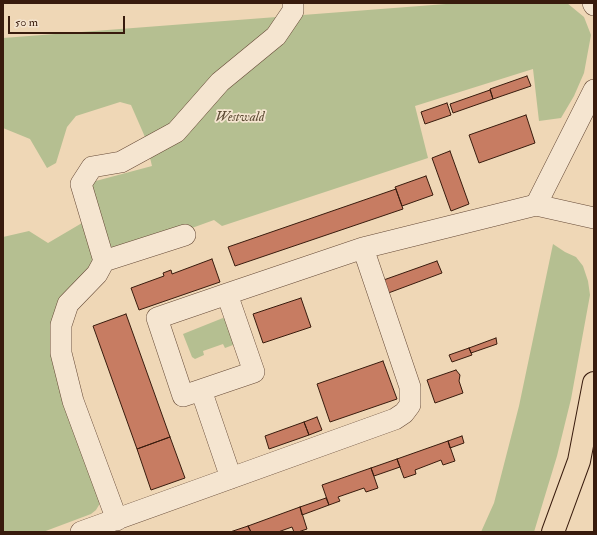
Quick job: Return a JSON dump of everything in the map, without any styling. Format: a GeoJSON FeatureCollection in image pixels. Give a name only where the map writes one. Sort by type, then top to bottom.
{"type":"FeatureCollection","features":[{"type":"Feature","properties":{"kind":"highway"},"geometry":{"type":"LineString","coordinates":[[553,532],[579,461],[594,383]]}},
{"type":"Feature","properties":{"kind":"street"},"geometry":{"type":"LineString","coordinates":[[104,262],[81,184],[92,167],[120,162],[150,148],[176,132],[220,82],[276,36],[293,11],[293,3]]}},
{"type":"Feature","properties":{"kind":"street"},"geometry":{"type":"LineString","coordinates":[[536,205],[594,90]]}},
{"type":"Feature","properties":{"kind":"street"},"geometry":{"type":"LineString","coordinates":[[228,294],[254,372],[183,396],[157,318],[363,248],[496,217],[536,205],[594,218]]}},
{"type":"Feature","properties":{"kind":"street"},"geometry":{"type":"LineString","coordinates":[[117,520],[73,401],[61,352],[60,339],[64,314],[68,304],[97,274],[104,262],[185,235]]}},
{"type":"Feature","properties":{"kind":"street"},"geometry":{"type":"LineString","coordinates":[[81,532],[395,419],[404,413],[410,405],[411,396],[400,356],[363,248]]}},
{"type":"Feature","properties":{"kind":"street"},"geometry":{"type":"LineString","coordinates":[[201,390],[231,478]]}},
{"type":"Feature","properties":{"kind":"green space","name":"Westwald"},"geometry":{"type":"Polygon","coordinates":[[[459,3],[567,3],[584,17],[591,35],[584,73],[574,96],[561,118],[539,121],[533,69],[415,106],[428,158],[222,226],[214,220],[156,241],[114,251],[104,240],[90,191],[92,182],[152,166],[145,137],[131,105],[120,102],[76,116],[67,127],[56,163],[47,168],[30,139],[3,128],[3,38],[459,3]]]}},
{"type":"Feature","properties":{"kind":"green space"},"geometry":{"type":"Polygon","coordinates":[[[82,223],[95,259],[55,320],[99,495],[99,505],[91,514],[43,532],[3,532],[3,237],[29,231],[48,243],[82,223]]]}},
{"type":"Feature","properties":{"kind":"green space"},"geometry":{"type":"Polygon","coordinates":[[[553,244],[576,257],[583,266],[588,281],[590,295],[571,399],[557,456],[534,532],[481,532],[494,503],[519,406],[553,244]]]}},
{"type":"Feature","properties":{"kind":"green space"},"geometry":{"type":"Polygon","coordinates":[[[223,318],[226,319],[235,342],[233,345],[225,348],[223,344],[203,351],[204,355],[195,359],[192,357],[183,334],[223,318]]]}},
{"type":"Feature","properties":{"kind":"building"},"geometry":{"type":"Polygon","coordinates":[[[527,76],[531,86],[493,99],[490,89],[527,76]]]}},
{"type":"Feature","properties":{"kind":"building"},"geometry":{"type":"Polygon","coordinates":[[[490,90],[493,99],[453,113],[450,104],[490,90]]]}},
{"type":"Feature","properties":{"kind":"building"},"geometry":{"type":"Polygon","coordinates":[[[447,103],[451,115],[425,124],[421,112],[447,103]]]}},
{"type":"Feature","properties":{"kind":"building"},"geometry":{"type":"Polygon","coordinates":[[[526,115],[535,143],[479,163],[469,135],[526,115]]]}},
{"type":"Feature","properties":{"kind":"building"},"geometry":{"type":"Polygon","coordinates":[[[450,151],[469,204],[451,211],[432,158],[450,151]]]}},
{"type":"Feature","properties":{"kind":"building"},"geometry":{"type":"Polygon","coordinates":[[[426,176],[433,195],[402,206],[395,187],[426,176]]]}},
{"type":"Feature","properties":{"kind":"building"},"geometry":{"type":"Polygon","coordinates":[[[396,189],[403,209],[235,266],[228,247],[396,189]]]}},
{"type":"Feature","properties":{"kind":"building"},"geometry":{"type":"Polygon","coordinates":[[[212,259],[220,282],[139,310],[131,288],[164,276],[163,273],[171,270],[172,274],[212,259]]]}},
{"type":"Feature","properties":{"kind":"building"},"geometry":{"type":"Polygon","coordinates":[[[437,261],[442,273],[383,295],[378,282],[437,261]]]}},
{"type":"Feature","properties":{"kind":"building"},"geometry":{"type":"Polygon","coordinates":[[[301,298],[311,327],[263,343],[253,314],[301,298]]]}},
{"type":"Feature","properties":{"kind":"building"},"geometry":{"type":"Polygon","coordinates":[[[126,314],[170,437],[137,449],[93,326],[126,314]]]}},
{"type":"Feature","properties":{"kind":"building"},"geometry":{"type":"Polygon","coordinates":[[[496,338],[497,344],[471,353],[469,348],[496,338]]]}},
{"type":"Feature","properties":{"kind":"building"},"geometry":{"type":"Polygon","coordinates":[[[469,348],[472,355],[452,362],[449,355],[469,348]]]}},
{"type":"Feature","properties":{"kind":"building"},"geometry":{"type":"Polygon","coordinates":[[[383,361],[397,399],[330,422],[317,384],[383,361]]]}},
{"type":"Feature","properties":{"kind":"building"},"geometry":{"type":"Polygon","coordinates":[[[456,370],[460,375],[459,381],[463,393],[435,403],[427,380],[456,370]]]}},
{"type":"Feature","properties":{"kind":"building"},"geometry":{"type":"Polygon","coordinates":[[[317,417],[322,430],[309,435],[304,422],[317,417]]]}},
{"type":"Feature","properties":{"kind":"building"},"geometry":{"type":"Polygon","coordinates":[[[304,422],[309,435],[269,449],[265,436],[304,422]]]}},
{"type":"Feature","properties":{"kind":"building"},"geometry":{"type":"Polygon","coordinates":[[[462,436],[464,443],[450,448],[448,441],[462,436]]]}},
{"type":"Feature","properties":{"kind":"building"},"geometry":{"type":"Polygon","coordinates":[[[170,437],[185,478],[151,490],[137,449],[170,437]]]}},
{"type":"Feature","properties":{"kind":"building"},"geometry":{"type":"Polygon","coordinates":[[[448,441],[455,461],[443,465],[441,460],[415,470],[416,474],[404,478],[397,459],[448,441]]]}},
{"type":"Feature","properties":{"kind":"building"},"geometry":{"type":"Polygon","coordinates":[[[397,459],[400,467],[374,476],[371,468],[397,459]]]}},
{"type":"Feature","properties":{"kind":"building"},"geometry":{"type":"Polygon","coordinates":[[[371,468],[378,488],[366,492],[364,488],[338,497],[340,501],[329,505],[322,485],[371,468]]]}},
{"type":"Feature","properties":{"kind":"building"},"geometry":{"type":"Polygon","coordinates":[[[326,498],[329,505],[302,515],[300,507],[326,498]]]}},
{"type":"Feature","properties":{"kind":"building"},"geometry":{"type":"Polygon","coordinates":[[[300,507],[307,529],[294,532],[292,527],[278,532],[251,532],[248,526],[300,507]]]}},
{"type":"Feature","properties":{"kind":"building"},"geometry":{"type":"Polygon","coordinates":[[[248,526],[251,532],[230,532],[248,526]]]}}]}
